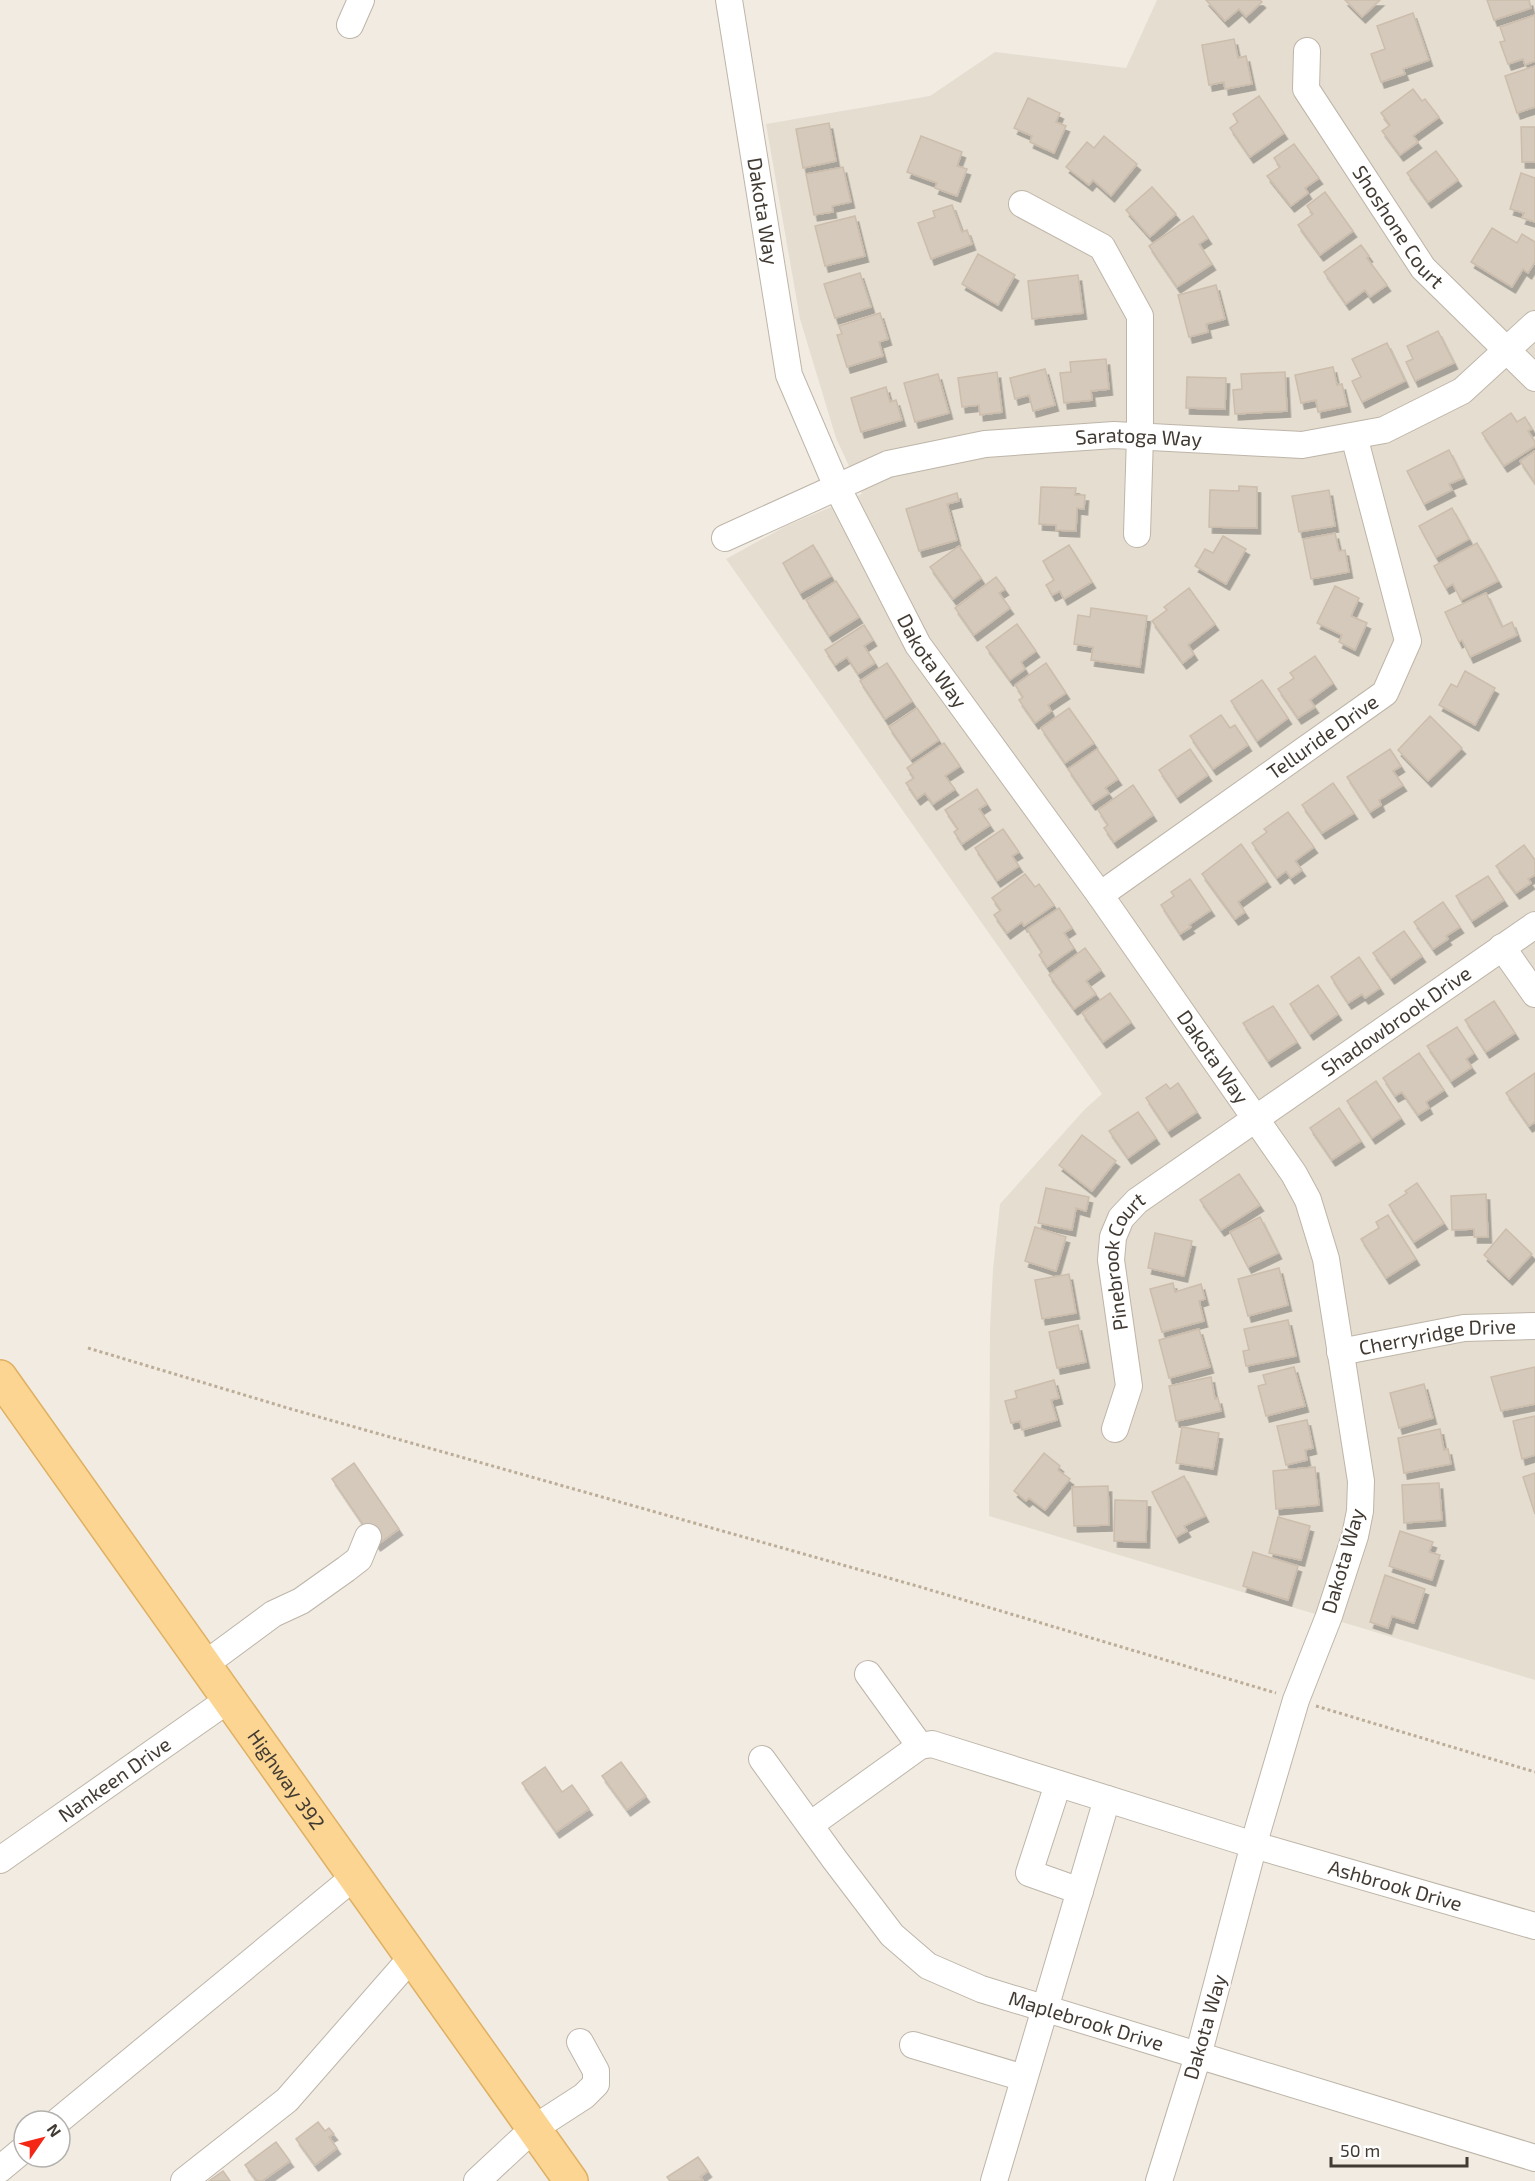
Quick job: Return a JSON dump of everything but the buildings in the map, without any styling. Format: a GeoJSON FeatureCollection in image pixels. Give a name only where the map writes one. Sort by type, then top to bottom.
{"type":"FeatureCollection","features":[{"type":"Feature","properties":{"kind":"main road","name":"Highway 392"},"geometry":{"type":"LineString","coordinates":[[0,1377],[571,2181]]}},
{"type":"Feature","properties":{"kind":"street"},"geometry":{"type":"LineString","coordinates":[[350,25],[361,0]]}},
{"type":"Feature","properties":{"kind":"street","name":"Dakota Way"},"geometry":{"type":"LineString","coordinates":[[729,0],[789,375],[837,487],[918,645],[1100,895],[1294,1174],[1308,1200],[1326,1259],[1361,1481],[1360,1512],[1329,1616],[1296,1700],[1254,1845],[1198,2056],[1159,2181]]}},
{"type":"Feature","properties":{"kind":"street","name":"Shoshone Court"},"geometry":{"type":"LineString","coordinates":[[1307,51],[1306,89],[1423,268],[1535,378]]}},
{"type":"Feature","properties":{"kind":"street"},"geometry":{"type":"LineString","coordinates":[[1022,204],[1102,247],[1140,316],[1137,534]]}},
{"type":"Feature","properties":{"kind":"street","name":"Saratoga Way"},"geometry":{"type":"LineString","coordinates":[[725,538],[888,464],[985,444],[1114,435],[1302,445],[1384,430],[1462,391],[1535,324]]}},
{"type":"Feature","properties":{"kind":"street","name":"Telluride Drive"},"geometry":{"type":"LineString","coordinates":[[1100,895],[1385,693],[1408,641],[1354,436]]}},
{"type":"Feature","properties":{"kind":"street","name":"Shadowbrook Drive"},"geometry":{"type":"LineString","coordinates":[[1256,1117],[1535,925]]}},
{"type":"Feature","properties":{"kind":"street"},"geometry":{"type":"LineString","coordinates":[[1502,947],[1535,994]]}},
{"type":"Feature","properties":{"kind":"street","name":"Pinebrook Court"},"geometry":{"type":"LineString","coordinates":[[1115,1429],[1129,1386],[1111,1260],[1113,1237],[1121,1218],[1137,1200],[1256,1117]]}},
{"type":"Feature","properties":{"kind":"street","name":"Cherryridge Drive"},"geometry":{"type":"LineString","coordinates":[[1340,1352],[1464,1328],[1535,1326]]}},
{"type":"Feature","properties":{"kind":"street"},"geometry":{"type":"LineString","coordinates":[[204,1665],[273,1614],[301,1601],[359,1559],[368,1537]]}},
{"type":"Feature","properties":{"kind":"street"},"geometry":{"type":"LineString","coordinates":[[810,1825],[920,1746],[868,1674]]}},
{"type":"Feature","properties":{"kind":"street","name":"Nankeen Drive"},"geometry":{"type":"LineString","coordinates":[[0,1860],[228,1700]]}},
{"type":"Feature","properties":{"kind":"street","name":"Ashbrook Drive"},"geometry":{"type":"LineString","coordinates":[[920,1746],[932,1744],[1254,1845],[1535,1926]]}},
{"type":"Feature","properties":{"kind":"street","name":"Maplebrook Drive"},"geometry":{"type":"LineString","coordinates":[[762,1759],[892,1935],[928,1966],[981,1989],[1535,2158]]}},
{"type":"Feature","properties":{"kind":"street"},"geometry":{"type":"LineString","coordinates":[[1058,1784],[1029,1873],[1080,1891]]}},
{"type":"Feature","properties":{"kind":"street"},"geometry":{"type":"LineString","coordinates":[[994,2181],[1107,1799]]}},
{"type":"Feature","properties":{"kind":"street"},"geometry":{"type":"LineString","coordinates":[[72,2109],[354,1876]]}},
{"type":"Feature","properties":{"kind":"street"},"geometry":{"type":"LineString","coordinates":[[184,2181],[287,2100],[411,1957]]}},
{"type":"Feature","properties":{"kind":"street"},"geometry":{"type":"LineString","coordinates":[[477,2181],[533,2129],[584,2096],[596,2084],[596,2071],[580,2042]]}},
{"type":"Feature","properties":{"kind":"street"},"geometry":{"type":"LineString","coordinates":[[913,2045],[1024,2078]]}},
{"type":"Feature","properties":{"kind":"street"},"geometry":{"type":"LineString","coordinates":[[0,2169],[12,2159]]}},
{"type":"Feature","properties":{"kind":"path"},"geometry":{"type":"LineString","coordinates":[[88,1348],[302,1412],[917,1586],[1279,1694]]}},
{"type":"Feature","properties":{"kind":"path"},"geometry":{"type":"LineString","coordinates":[[1312,1705],[1535,1772]]}},
{"type":"Feature","properties":{"kind":"shaded area"},"geometry":{"type":"Polygon","coordinates":[[[1157,0],[1535,0],[1535,1680],[989,1516],[990,1329],[1000,1204],[1085,1109],[1102,1094],[726,559],[786,526],[862,494],[836,438],[800,319],[766,124],[930,96],[995,52],[1126,68],[1157,0]]]}}]}
